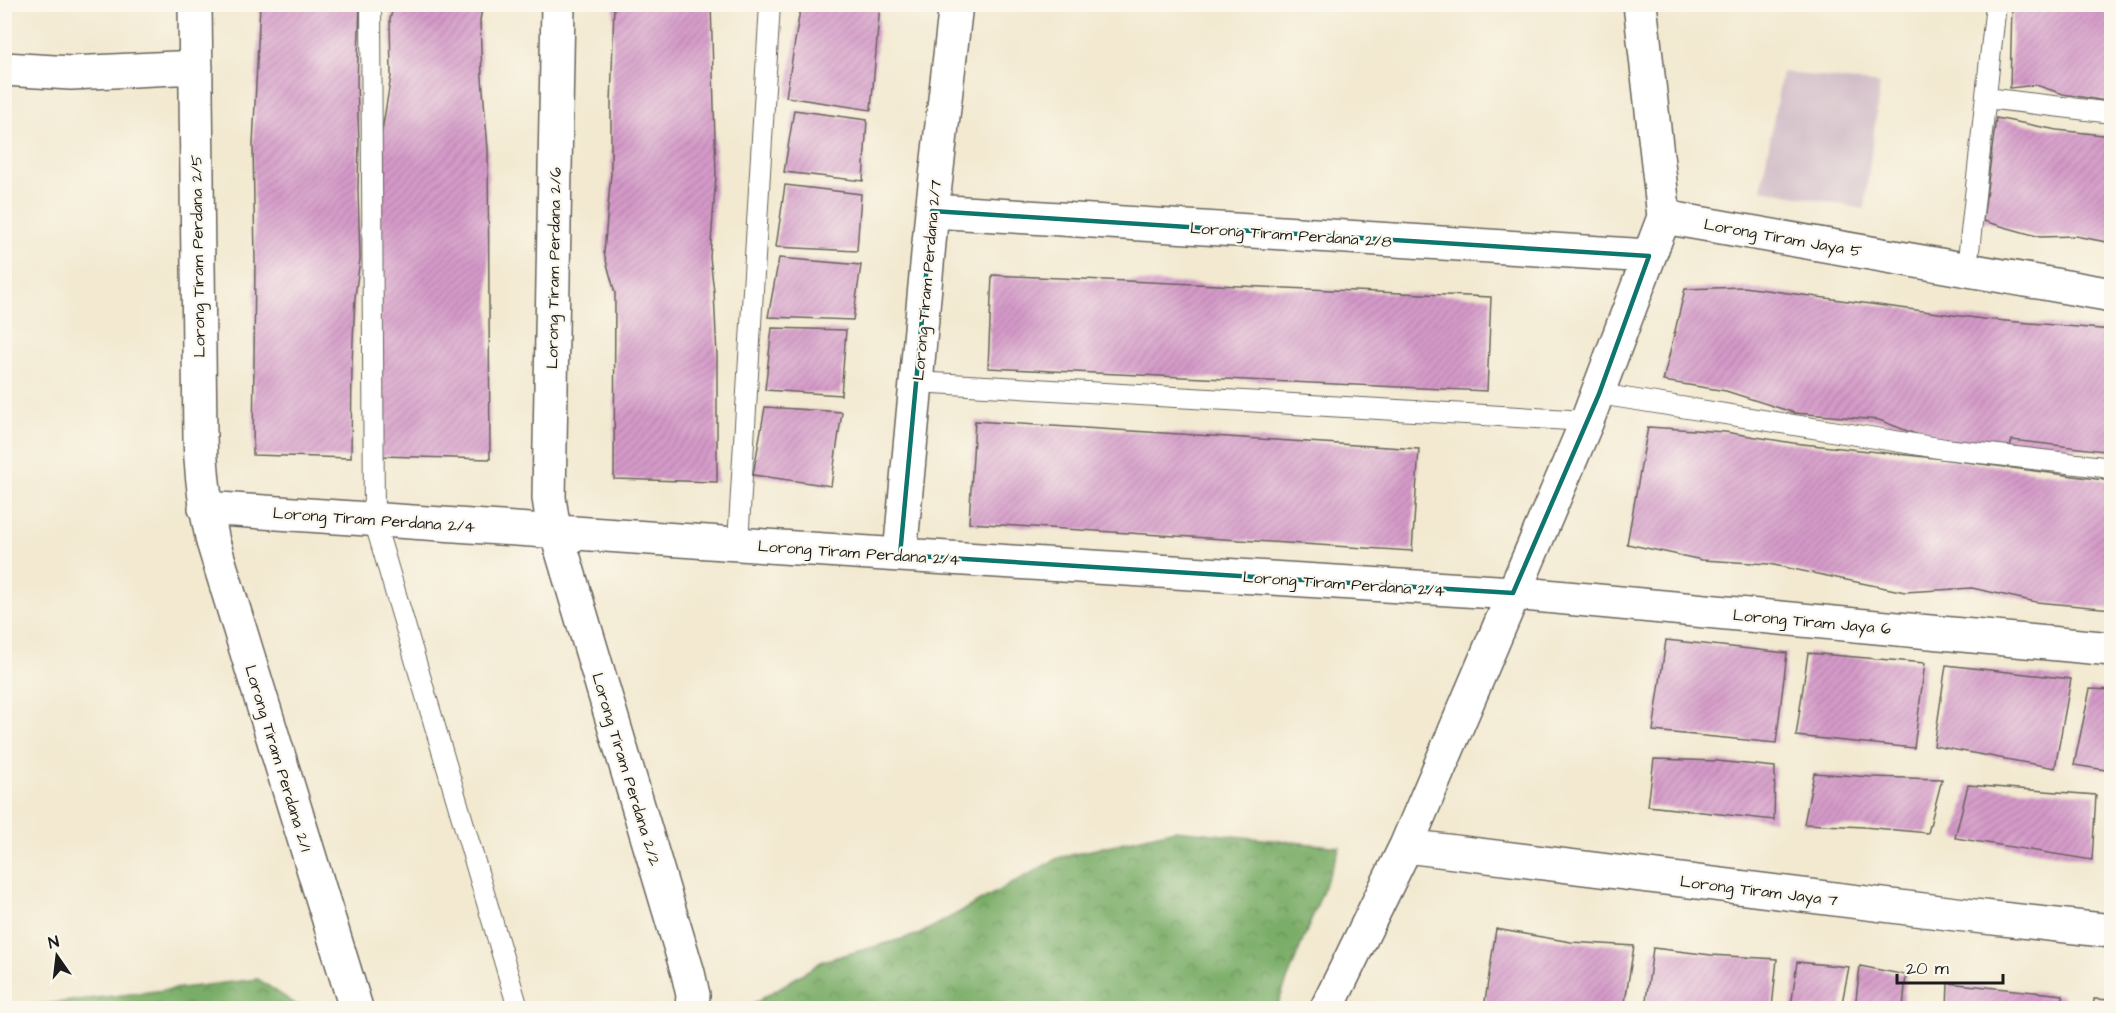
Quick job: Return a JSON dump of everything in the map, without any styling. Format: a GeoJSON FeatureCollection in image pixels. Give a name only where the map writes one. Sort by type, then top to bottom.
{"type":"FeatureCollection","features":[{"type":"Feature","properties":{"kind":"street","name":"Lorong Tiram Perdana 2/5"},"geometry":{"type":"LineString","coordinates":[[195,4],[200,437],[205,508]]}},
{"type":"Feature","properties":{"kind":"street","name":"Lorong Tiram Perdana 2/6"},"geometry":{"type":"LineString","coordinates":[[555,531],[549,498],[558,4]]}},
{"type":"Feature","properties":{"kind":"street","name":"Lorong Tiram Perdana 2/7"},"geometry":{"type":"LineString","coordinates":[[900,555],[932,211],[956,4]]}},
{"type":"Feature","properties":{"kind":"street"},"geometry":{"type":"LineString","coordinates":[[1328,1008],[1406,846],[1593,408],[1664,217],[1640,4]]}},
{"type":"Feature","properties":{"kind":"street"},"geometry":{"type":"LineString","coordinates":[[4,69],[71,73],[196,67]]}},
{"type":"Feature","properties":{"kind":"street","name":"Lorong Tiram Perdana 2/8"},"geometry":{"type":"LineString","coordinates":[[932,211],[1649,256]]}},
{"type":"Feature","properties":{"kind":"street","name":"Lorong Tiram Jaya 5"},"geometry":{"type":"LineString","coordinates":[[1664,217],[2112,295]]}},
{"type":"Feature","properties":{"kind":"street","name":"Lorong Tiram Perdana 2/4"},"geometry":{"type":"LineString","coordinates":[[205,508],[900,555],[1514,593]]}},
{"type":"Feature","properties":{"kind":"street","name":"Lorong Tiram Perdana 2/1"},"geometry":{"type":"LineString","coordinates":[[205,508],[213,542],[356,1008]]}},
{"type":"Feature","properties":{"kind":"street","name":"Lorong Tiram Perdana 2/2"},"geometry":{"type":"LineString","coordinates":[[555,531],[688,974],[693,995],[692,1008]]}},
{"type":"Feature","properties":{"kind":"street","name":"Lorong Tiram Jaya 6"},"geometry":{"type":"LineString","coordinates":[[1514,593],[2112,649]]}},
{"type":"Feature","properties":{"kind":"street","name":"Lorong Tiram Jaya 7"},"geometry":{"type":"LineString","coordinates":[[1406,846],[2112,931]]}},
{"type":"Feature","properties":{"kind":"lane"},"geometry":{"type":"LineString","coordinates":[[371,4],[374,520],[518,1008]]}},
{"type":"Feature","properties":{"kind":"lane"},"geometry":{"type":"LineString","coordinates":[[738,543],[770,4]]}},
{"type":"Feature","properties":{"kind":"lane"},"geometry":{"type":"LineString","coordinates":[[1967,269],[1996,4]]}},
{"type":"Feature","properties":{"kind":"lane"},"geometry":{"type":"LineString","coordinates":[[1986,98],[2112,113]]}},
{"type":"Feature","properties":{"kind":"lane"},"geometry":{"type":"LineString","coordinates":[[916,382],[1593,408],[2112,468]]}},
{"type":"Feature","properties":{"kind":"highlighted area"},"geometry":{"type":"Polygon","coordinates":[[[932,211],[1649,256],[1599,394],[1513,593],[900,555],[932,211]]]}},
{"type":"Feature","properties":{"kind":"shaded area"},"geometry":{"type":"Polygon","coordinates":[[[1782,72],[1880,84],[1864,209],[1761,189],[1782,72]]]}},
{"type":"Feature","properties":{"kind":"green space"},"geometry":{"type":"Polygon","coordinates":[[[1175,830],[1340,847],[1276,1008],[747,1008],[823,961],[920,934],[1058,858],[1175,830]]]}},
{"type":"Feature","properties":{"kind":"green space"},"geometry":{"type":"Polygon","coordinates":[[[258,979],[301,1008],[12,1008],[258,979]]]}},
{"type":"Feature","properties":{"kind":"building"},"geometry":{"type":"Polygon","coordinates":[[[260,4],[360,4],[357,82],[360,259],[355,297],[352,363],[351,458],[253,455],[255,261],[253,144],[260,4]]]}},
{"type":"Feature","properties":{"kind":"building"},"geometry":{"type":"Polygon","coordinates":[[[394,4],[483,4],[480,20],[488,149],[490,459],[381,456],[379,150],[391,76],[390,19],[394,4]]]}},
{"type":"Feature","properties":{"kind":"building"},"geometry":{"type":"Polygon","coordinates":[[[614,4],[711,4],[716,175],[710,257],[717,356],[717,482],[614,479],[615,293],[604,253],[611,173],[614,4]]]}},
{"type":"Feature","properties":{"kind":"building"},"geometry":{"type":"Polygon","coordinates":[[[801,4],[880,4],[871,110],[786,97],[801,4]]]}},
{"type":"Feature","properties":{"kind":"building"},"geometry":{"type":"Polygon","coordinates":[[[2012,4],[2112,4],[2112,102],[2063,94],[2036,85],[2010,88],[2012,4]]]}},
{"type":"Feature","properties":{"kind":"building"},"geometry":{"type":"Polygon","coordinates":[[[794,110],[867,120],[863,181],[784,172],[794,110]]]}},
{"type":"Feature","properties":{"kind":"building"},"geometry":{"type":"Polygon","coordinates":[[[1996,118],[2057,130],[2112,136],[2112,243],[2075,236],[2040,237],[1983,221],[1996,118]]]}},
{"type":"Feature","properties":{"kind":"building"},"geometry":{"type":"Polygon","coordinates":[[[785,185],[861,194],[857,251],[776,247],[785,185]]]}},
{"type":"Feature","properties":{"kind":"building"},"geometry":{"type":"Polygon","coordinates":[[[779,258],[861,265],[853,320],[768,317],[779,258]]]}},
{"type":"Feature","properties":{"kind":"building"},"geometry":{"type":"Polygon","coordinates":[[[992,275],[1491,297],[1487,391],[988,368],[992,275]]]}},
{"type":"Feature","properties":{"kind":"building"},"geometry":{"type":"Polygon","coordinates":[[[1743,287],[1983,319],[2112,330],[2112,452],[2012,440],[2008,453],[1944,445],[1879,420],[1795,413],[1726,391],[1663,381],[1685,289],[1743,287]]]}},
{"type":"Feature","properties":{"kind":"building"},"geometry":{"type":"Polygon","coordinates":[[[772,328],[846,330],[841,395],[765,390],[772,328]]]}},
{"type":"Feature","properties":{"kind":"building"},"geometry":{"type":"Polygon","coordinates":[[[765,407],[842,412],[831,486],[753,475],[765,407]]]}},
{"type":"Feature","properties":{"kind":"building"},"geometry":{"type":"Polygon","coordinates":[[[975,421],[1419,449],[1412,551],[969,523],[975,421]]]}},
{"type":"Feature","properties":{"kind":"building"},"geometry":{"type":"Polygon","coordinates":[[[1648,427],[1725,432],[1793,443],[1935,458],[2112,481],[2112,609],[2036,602],[1972,588],[1905,592],[1769,564],[1702,560],[1627,544],[1648,427]]]}},
{"type":"Feature","properties":{"kind":"building"},"geometry":{"type":"Polygon","coordinates":[[[1666,640],[1787,653],[1776,743],[1653,731],[1666,640]]]}},
{"type":"Feature","properties":{"kind":"building"},"geometry":{"type":"Polygon","coordinates":[[[1808,653],[1925,663],[1914,748],[1796,736],[1808,653]]]}},
{"type":"Feature","properties":{"kind":"building"},"geometry":{"type":"Polygon","coordinates":[[[1946,665],[2071,679],[2055,768],[1934,746],[1946,665]]]}},
{"type":"Feature","properties":{"kind":"building"},"geometry":{"type":"Polygon","coordinates":[[[2090,689],[2112,690],[2112,771],[2074,765],[2090,689]]]}},
{"type":"Feature","properties":{"kind":"building"},"geometry":{"type":"Polygon","coordinates":[[[1654,759],[1717,761],[1775,767],[1774,820],[1648,806],[1654,759]]]}},
{"type":"Feature","properties":{"kind":"building"},"geometry":{"type":"Polygon","coordinates":[[[1814,773],[1942,779],[1928,833],[1804,824],[1814,773]]]}},
{"type":"Feature","properties":{"kind":"building"},"geometry":{"type":"Polygon","coordinates":[[[1968,785],[2096,795],[2092,860],[1955,838],[1968,785]]]}},
{"type":"Feature","properties":{"kind":"building"},"geometry":{"type":"Polygon","coordinates":[[[1496,929],[1571,942],[1634,946],[1624,1008],[1484,1008],[1496,929]]]}},
{"type":"Feature","properties":{"kind":"building"},"geometry":{"type":"Polygon","coordinates":[[[1653,948],[1711,955],[1777,959],[1772,1008],[1645,1008],[1653,948]]]}},
{"type":"Feature","properties":{"kind":"building"},"geometry":{"type":"Polygon","coordinates":[[[1797,962],[1849,967],[1841,1008],[1791,1008],[1797,962]]]}},
{"type":"Feature","properties":{"kind":"building"},"geometry":{"type":"Polygon","coordinates":[[[1860,966],[1906,975],[1903,1008],[1855,1008],[1860,966]]]}},
{"type":"Feature","properties":{"kind":"building"},"geometry":{"type":"Polygon","coordinates":[[[1948,983],[2063,995],[2062,1008],[1947,1008],[1948,983]]]}},
{"type":"Feature","properties":{"kind":"building"},"geometry":{"type":"Polygon","coordinates":[[[2094,999],[2112,1000],[2112,1008],[2093,1008],[2094,999]]]}}]}
